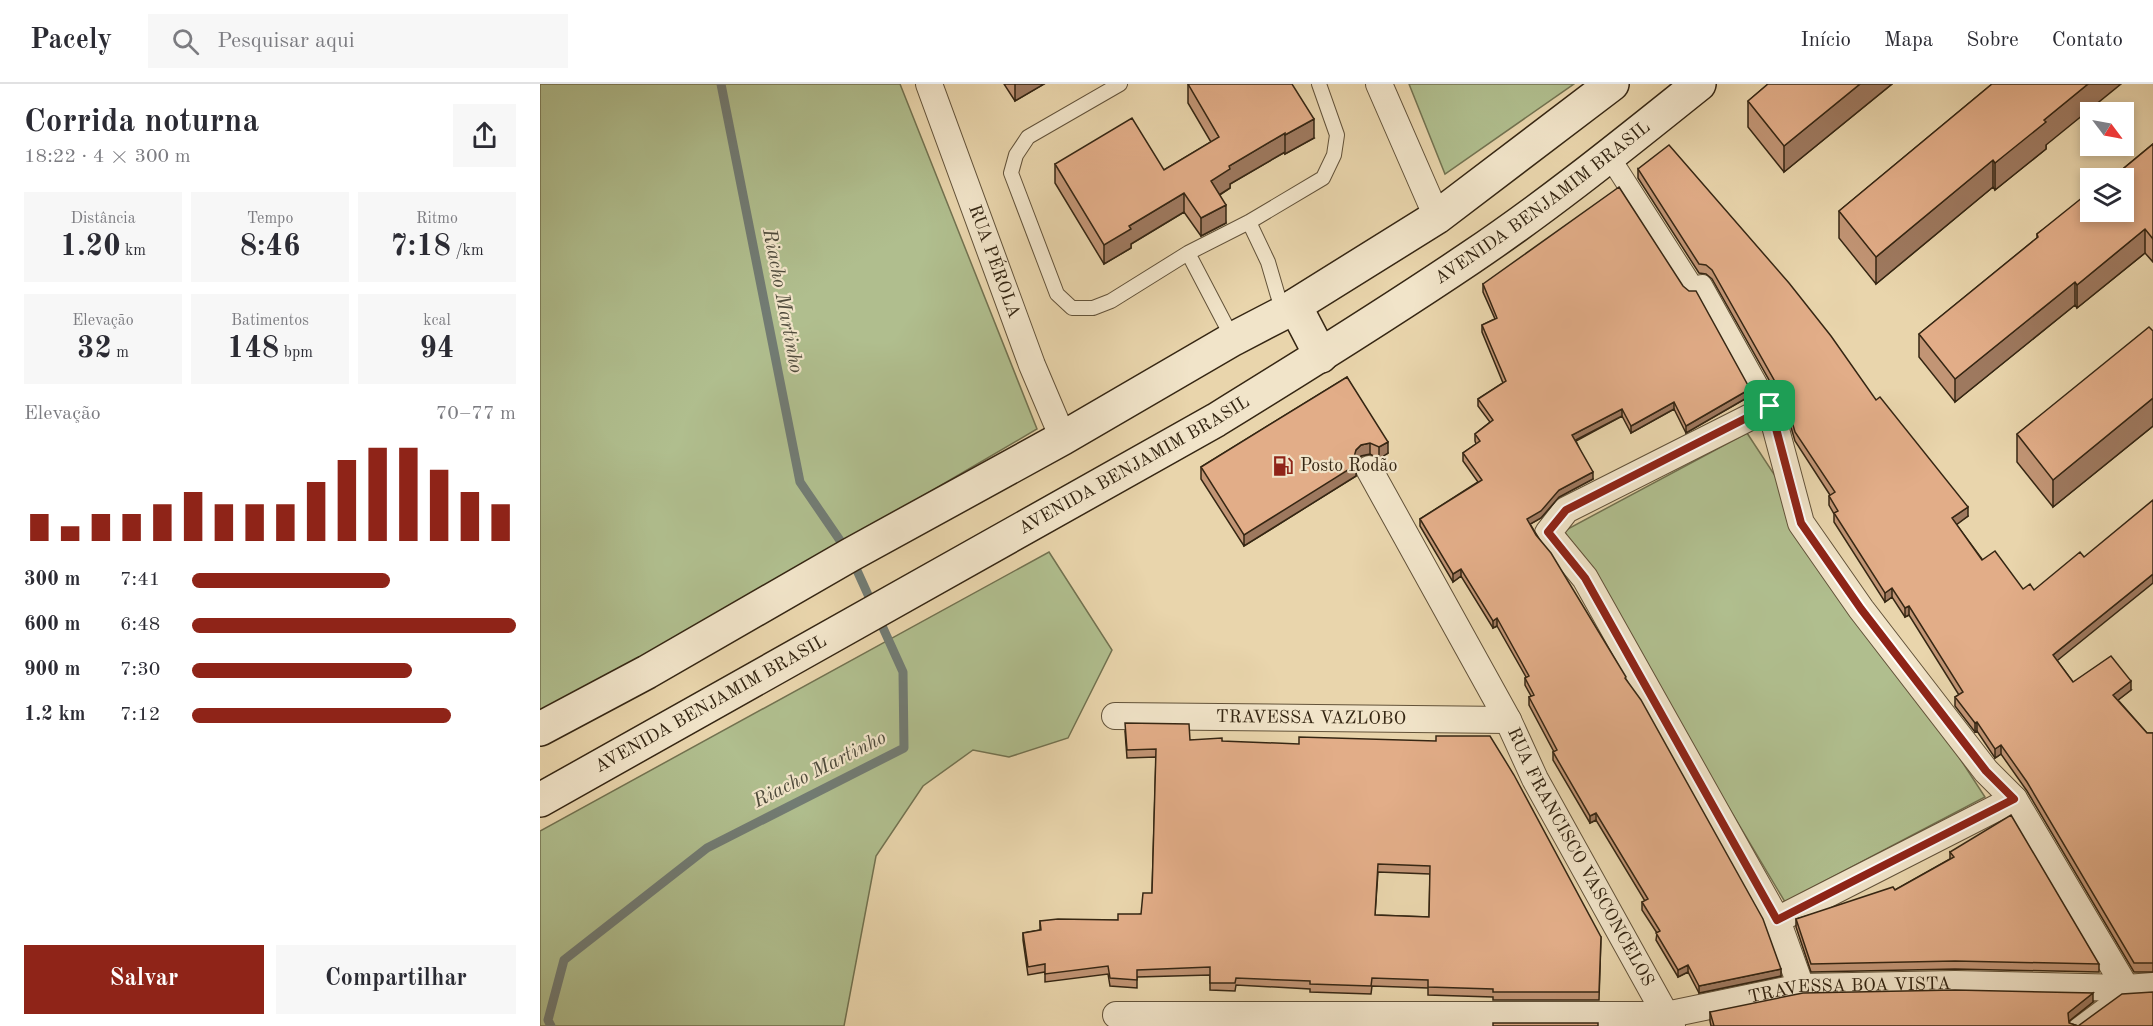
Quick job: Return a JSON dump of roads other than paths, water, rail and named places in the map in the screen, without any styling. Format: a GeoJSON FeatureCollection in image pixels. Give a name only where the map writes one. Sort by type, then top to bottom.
{"type":"FeatureCollection","features":[{"type":"Feature","properties":{"kind":"main road"},"geometry":{"type":"LineString","coordinates":[[540,729],[1063,438],[1233,339],[1289,310],[1437,217],[1612,84]]}},
{"type":"Feature","properties":{"kind":"main road","name":"AVENIDA BENJAMIM BRASIL"},"geometry":{"type":"LineString","coordinates":[[540,800],[1216,420],[1321,356],[1472,257],[1609,156],[1699,84]]}},
{"type":"Feature","properties":{"kind":"main road"},"geometry":{"type":"LineString","coordinates":[[1289,310],[1321,356]]}},
{"type":"Feature","properties":{"kind":"street","name":"RUA PÉROLA"},"geometry":{"type":"LineString","coordinates":[[929,84],[1032,365],[1063,438]]}},
{"type":"Feature","properties":{"kind":"street"},"geometry":{"type":"LineString","coordinates":[[1378,84],[1437,217]]}},
{"type":"Feature","properties":{"kind":"street"},"geometry":{"type":"LineString","coordinates":[[1609,156],[1694,287],[1702,285],[1770,406],[1801,523],[1861,609],[1986,771],[2014,799],[2126,988]]}},
{"type":"Feature","properties":{"kind":"street"},"geometry":{"type":"LineString","coordinates":[[1770,406],[1566,510],[1548,532],[1585,578],[1777,920],[1801,987]]}},
{"type":"Feature","properties":{"kind":"street","name":"RUA FRANCISCO VASCONCELOS"},"geometry":{"type":"LineString","coordinates":[[1369,469],[1508,720],[1535,779],[1669,1020]]}},
{"type":"Feature","properties":{"kind":"street","name":"TRAVESSA VAZLOBO"},"geometry":{"type":"LineString","coordinates":[[1114,716],[1508,720]]}},
{"type":"Feature","properties":{"kind":"street"},"geometry":{"type":"LineString","coordinates":[[1777,920],[2014,799]]}},
{"type":"Feature","properties":{"kind":"street","name":"TRAVESSA BOA VISTA"},"geometry":{"type":"LineString","coordinates":[[1116,1014],[1669,1020],[1801,987],[1955,984],[2126,988],[2153,986]]}},
{"type":"Feature","properties":{"kind":"lane"},"geometry":{"type":"LineString","coordinates":[[1120,84],[1028,137],[1016,156],[1011,174],[1057,294],[1072,308],[1093,308],[1111,301],[1188,253],[1249,222],[1323,178],[1334,155],[1337,135],[1319,84]]}},
{"type":"Feature","properties":{"kind":"lane"},"geometry":{"type":"LineString","coordinates":[[1249,222],[1289,310]]}},
{"type":"Feature","properties":{"kind":"lane"},"geometry":{"type":"LineString","coordinates":[[1188,253],[1233,339]]}},
{"type":"Feature","properties":{"kind":"lane"},"geometry":{"type":"LineString","coordinates":[[2076,1026],[2126,988]]}},
{"type":"Feature","properties":{"kind":"waterway","name":"Riacho Martinho"},"geometry":{"type":"LineString","coordinates":[[551,1026],[548,1020],[564,960],[707,848],[904,748],[903,672],[850,555],[800,482],[721,84]]}},
{"type":"Feature","properties":{"kind":"place","name":"Posto Rodão"},"geometry":{"type":"Point","coordinates":[1283,466]}}]}
